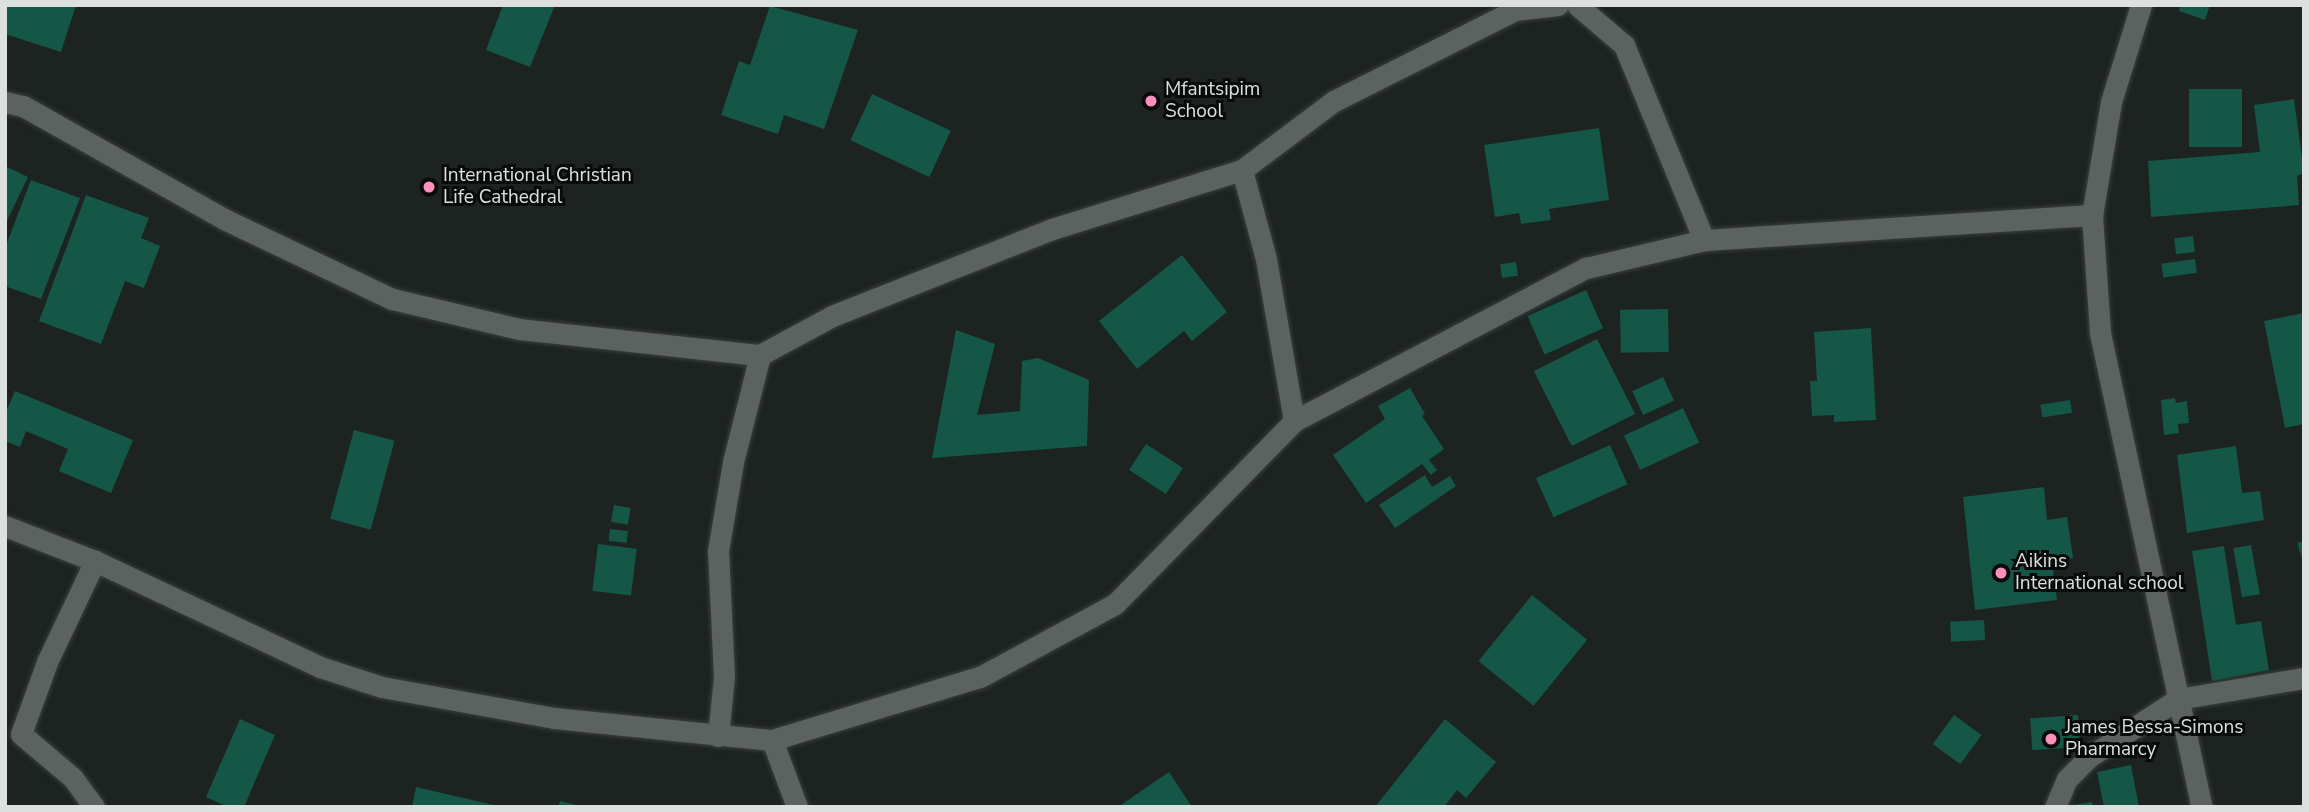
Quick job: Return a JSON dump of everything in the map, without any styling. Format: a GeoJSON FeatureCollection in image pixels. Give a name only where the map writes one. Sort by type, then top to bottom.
{"type":"FeatureCollection","features":[{"type":"Feature","properties":{"kind":"street"},"geometry":{"type":"LineString","coordinates":[[5,102],[23,106],[224,219],[392,299],[519,329],[760,355],[832,316],[1052,229],[1242,170],[1334,101],[1515,10],[1558,5]]}},
{"type":"Feature","properties":{"kind":"street"},"geometry":{"type":"LineString","coordinates":[[1577,5],[1625,45],[1704,240]]}},
{"type":"Feature","properties":{"kind":"street"},"geometry":{"type":"LineString","coordinates":[[2141,5],[2111,102],[2092,215],[2100,333],[2202,807]]}},
{"type":"Feature","properties":{"kind":"street"},"geometry":{"type":"LineString","coordinates":[[1242,170],[1266,259],[1294,421]]}},
{"type":"Feature","properties":{"kind":"street"},"geometry":{"type":"LineString","coordinates":[[5,526],[95,561],[320,667],[382,687],[554,718],[772,740],[981,677],[1115,604],[1294,421],[1586,268],[1704,240],[2092,215]]}},
{"type":"Feature","properties":{"kind":"street"},"geometry":{"type":"LineString","coordinates":[[718,736],[723,677],[718,551],[733,462],[760,355]]}},
{"type":"Feature","properties":{"kind":"street"},"geometry":{"type":"LineString","coordinates":[[94,807],[73,778],[13,733],[95,561]]}},
{"type":"Feature","properties":{"kind":"street"},"geometry":{"type":"LineString","coordinates":[[2055,807],[2067,779],[2089,757],[2178,699],[2304,678]]}},
{"type":"Feature","properties":{"kind":"street"},"geometry":{"type":"LineString","coordinates":[[772,740],[797,807]]}},
{"type":"Feature","properties":{"kind":"building"},"geometry":{"type":"Polygon","coordinates":[[[5,5],[76,5],[61,52],[5,34],[5,5]]]}},
{"type":"Feature","properties":{"kind":"building"},"geometry":{"type":"Polygon","coordinates":[[[503,5],[555,5],[530,67],[486,50],[503,5]]]}},
{"type":"Feature","properties":{"kind":"building"},"geometry":{"type":"Polygon","coordinates":[[[2180,5],[2210,5],[2205,20],[2179,11],[2180,5]]]}},
{"type":"Feature","properties":{"kind":"building"},"geometry":{"type":"Polygon","coordinates":[[[770,6],[858,30],[824,129],[784,115],[778,134],[721,115],[739,61],[750,65],[770,6]]]}},
{"type":"Feature","properties":{"kind":"building"},"geometry":{"type":"Polygon","coordinates":[[[2189,89],[2242,89],[2242,147],[2189,147],[2189,89]]]}},
{"type":"Feature","properties":{"kind":"building"},"geometry":{"type":"Polygon","coordinates":[[[872,94],[951,131],[929,177],[850,140],[872,94]]]}},
{"type":"Feature","properties":{"kind":"building"},"geometry":{"type":"Polygon","coordinates":[[[2294,99],[2304,173],[2297,176],[2299,205],[2151,217],[2148,161],[2260,152],[2254,105],[2294,99]]]}},
{"type":"Feature","properties":{"kind":"building"},"geometry":{"type":"Polygon","coordinates":[[[1599,128],[1609,200],[1549,209],[1551,220],[1521,224],[1519,213],[1495,217],[1484,145],[1599,128]]]}},
{"type":"Feature","properties":{"kind":"building"},"geometry":{"type":"Polygon","coordinates":[[[5,166],[28,177],[5,225],[5,166]]]}},
{"type":"Feature","properties":{"kind":"building"},"geometry":{"type":"Polygon","coordinates":[[[31,180],[80,198],[41,299],[5,286],[5,248],[31,180]]]}},
{"type":"Feature","properties":{"kind":"building"},"geometry":{"type":"Polygon","coordinates":[[[86,195],[149,218],[141,238],[160,246],[144,288],[125,281],[101,344],[39,321],[86,195]]]}},
{"type":"Feature","properties":{"kind":"building"},"geometry":{"type":"Polygon","coordinates":[[[2193,236],[2195,252],[2176,254],[2174,238],[2193,236]]]}},
{"type":"Feature","properties":{"kind":"building"},"geometry":{"type":"Polygon","coordinates":[[[1182,255],[1227,312],[1192,341],[1184,331],[1137,369],[1099,321],[1182,255]]]}},
{"type":"Feature","properties":{"kind":"building"},"geometry":{"type":"Polygon","coordinates":[[[2195,259],[2197,273],[2163,278],[2161,264],[2195,259]]]}},
{"type":"Feature","properties":{"kind":"building"},"geometry":{"type":"Polygon","coordinates":[[[1516,262],[1518,276],[1502,278],[1500,264],[1516,262]]]}},
{"type":"Feature","properties":{"kind":"building"},"geometry":{"type":"Polygon","coordinates":[[[1586,290],[1603,328],[1545,354],[1528,316],[1586,290]]]}},
{"type":"Feature","properties":{"kind":"building"},"geometry":{"type":"Polygon","coordinates":[[[1668,309],[1669,352],[1621,353],[1620,310],[1668,309]]]}},
{"type":"Feature","properties":{"kind":"building"},"geometry":{"type":"Polygon","coordinates":[[[2304,313],[2304,424],[2285,428],[2264,321],[2304,313]]]}},
{"type":"Feature","properties":{"kind":"building"},"geometry":{"type":"Polygon","coordinates":[[[1871,328],[1876,420],[1834,422],[1834,415],[1812,416],[1810,381],[1817,381],[1814,332],[1871,328]]]}},
{"type":"Feature","properties":{"kind":"building"},"geometry":{"type":"Polygon","coordinates":[[[956,330],[995,344],[977,415],[1020,411],[1022,361],[1038,358],[1089,380],[1087,446],[932,458],[956,330]]]}},
{"type":"Feature","properties":{"kind":"building"},"geometry":{"type":"Polygon","coordinates":[[[1597,339],[1635,414],[1572,446],[1534,371],[1597,339]]]}},
{"type":"Feature","properties":{"kind":"building"},"geometry":{"type":"Polygon","coordinates":[[[1663,377],[1674,401],[1643,415],[1632,391],[1663,377]]]}},
{"type":"Feature","properties":{"kind":"building"},"geometry":{"type":"Polygon","coordinates":[[[1410,388],[1425,414],[1422,416],[1444,449],[1429,460],[1437,470],[1431,475],[1422,464],[1366,503],[1333,455],[1385,419],[1378,406],[1410,388]]]}},
{"type":"Feature","properties":{"kind":"building"},"geometry":{"type":"Polygon","coordinates":[[[15,391],[133,440],[111,493],[59,471],[68,449],[26,431],[20,447],[5,441],[5,414],[15,391]]]}},
{"type":"Feature","properties":{"kind":"building"},"geometry":{"type":"Polygon","coordinates":[[[2175,398],[2176,403],[2187,401],[2189,423],[2178,424],[2179,433],[2164,435],[2161,400],[2175,398]]]}},
{"type":"Feature","properties":{"kind":"building"},"geometry":{"type":"Polygon","coordinates":[[[2070,400],[2072,413],[2042,418],[2040,405],[2070,400]]]}},
{"type":"Feature","properties":{"kind":"building"},"geometry":{"type":"Polygon","coordinates":[[[1683,408],[1699,442],[1640,470],[1624,435],[1683,408]]]}},
{"type":"Feature","properties":{"kind":"building"},"geometry":{"type":"Polygon","coordinates":[[[354,430],[395,441],[371,530],[330,519],[354,430]]]}},
{"type":"Feature","properties":{"kind":"building"},"geometry":{"type":"Polygon","coordinates":[[[1146,444],[1183,468],[1166,494],[1129,470],[1146,444]]]}},
{"type":"Feature","properties":{"kind":"building"},"geometry":{"type":"Polygon","coordinates":[[[1610,445],[1627,484],[1553,517],[1536,478],[1610,445]]]}},
{"type":"Feature","properties":{"kind":"building"},"geometry":{"type":"Polygon","coordinates":[[[2236,446],[2242,493],[2260,491],[2264,520],[2187,533],[2177,455],[2236,446]]]}},
{"type":"Feature","properties":{"kind":"building"},"geometry":{"type":"Polygon","coordinates":[[[1425,475],[1432,487],[1450,476],[1456,486],[1395,528],[1379,505],[1425,475]]]}},
{"type":"Feature","properties":{"kind":"building"},"geometry":{"type":"Polygon","coordinates":[[[2044,487],[2047,520],[2067,517],[2073,558],[2052,561],[2057,600],[1975,610],[1963,497],[2044,487]]]}},
{"type":"Feature","properties":{"kind":"building"},"geometry":{"type":"Polygon","coordinates":[[[614,505],[631,508],[628,525],[611,522],[614,505]]]}},
{"type":"Feature","properties":{"kind":"building"},"geometry":{"type":"Polygon","coordinates":[[[610,529],[628,531],[627,543],[609,541],[610,529]]]}},
{"type":"Feature","properties":{"kind":"building"},"geometry":{"type":"Polygon","coordinates":[[[2304,541],[2304,561],[2303,561],[2297,543],[2304,541]]]}},
{"type":"Feature","properties":{"kind":"building"},"geometry":{"type":"Polygon","coordinates":[[[598,544],[637,549],[631,595],[592,591],[598,544]]]}},
{"type":"Feature","properties":{"kind":"building"},"geometry":{"type":"Polygon","coordinates":[[[2251,545],[2260,594],[2242,597],[2233,548],[2251,545]]]}},
{"type":"Feature","properties":{"kind":"building"},"geometry":{"type":"Polygon","coordinates":[[[2224,546],[2236,625],[2261,621],[2269,670],[2212,681],[2192,551],[2224,546]]]}},
{"type":"Feature","properties":{"kind":"building"},"geometry":{"type":"Polygon","coordinates":[[[1532,595],[1587,640],[1534,706],[1479,661],[1532,595]]]}},
{"type":"Feature","properties":{"kind":"building"},"geometry":{"type":"Polygon","coordinates":[[[1984,620],[1985,640],[1951,642],[1950,622],[1984,620]]]}},
{"type":"Feature","properties":{"kind":"building"},"geometry":{"type":"Polygon","coordinates":[[[1954,715],[1982,735],[1960,764],[1933,744],[1954,715]]]}},
{"type":"Feature","properties":{"kind":"building"},"geometry":{"type":"Polygon","coordinates":[[[2078,715],[2080,747],[2032,750],[2030,718],[2078,715]]]}},
{"type":"Feature","properties":{"kind":"building"},"geometry":{"type":"Polygon","coordinates":[[[240,719],[275,735],[244,807],[228,807],[206,797],[240,719]]]}},
{"type":"Feature","properties":{"kind":"building"},"geometry":{"type":"Polygon","coordinates":[[[1445,719],[1496,762],[1466,798],[1457,790],[1444,807],[1375,807],[1445,719]]]}},
{"type":"Feature","properties":{"kind":"building"},"geometry":{"type":"Polygon","coordinates":[[[2131,765],[2139,807],[2104,807],[2097,772],[2131,765]]]}},
{"type":"Feature","properties":{"kind":"building"},"geometry":{"type":"Polygon","coordinates":[[[1169,772],[1192,807],[1118,807],[1169,772]]]}},
{"type":"Feature","properties":{"kind":"building"},"geometry":{"type":"Polygon","coordinates":[[[416,787],[498,806],[498,807],[412,807],[416,787]]]}},
{"type":"Feature","properties":{"kind":"building"},"geometry":{"type":"Polygon","coordinates":[[[560,801],[580,806],[580,807],[558,807],[560,801]]]}},
{"type":"Feature","properties":{"kind":"building"},"geometry":{"type":"Polygon","coordinates":[[[2092,802],[2093,807],[2072,807],[2072,805],[2092,802]]]}},
{"type":"Feature","properties":{"kind":"place","name":"Mfantsipim School"},"geometry":{"type":"Point","coordinates":[1151,101]}},
{"type":"Feature","properties":{"kind":"place","name":"International Christian Life Cathedral"},"geometry":{"type":"Point","coordinates":[429,187]}},
{"type":"Feature","properties":{"kind":"place","name":"Aikins International school"},"geometry":{"type":"Point","coordinates":[2001,573]}},
{"type":"Feature","properties":{"kind":"place","name":"James Bessa-Simons Pharmarcy"},"geometry":{"type":"Point","coordinates":[2051,739]}}]}
